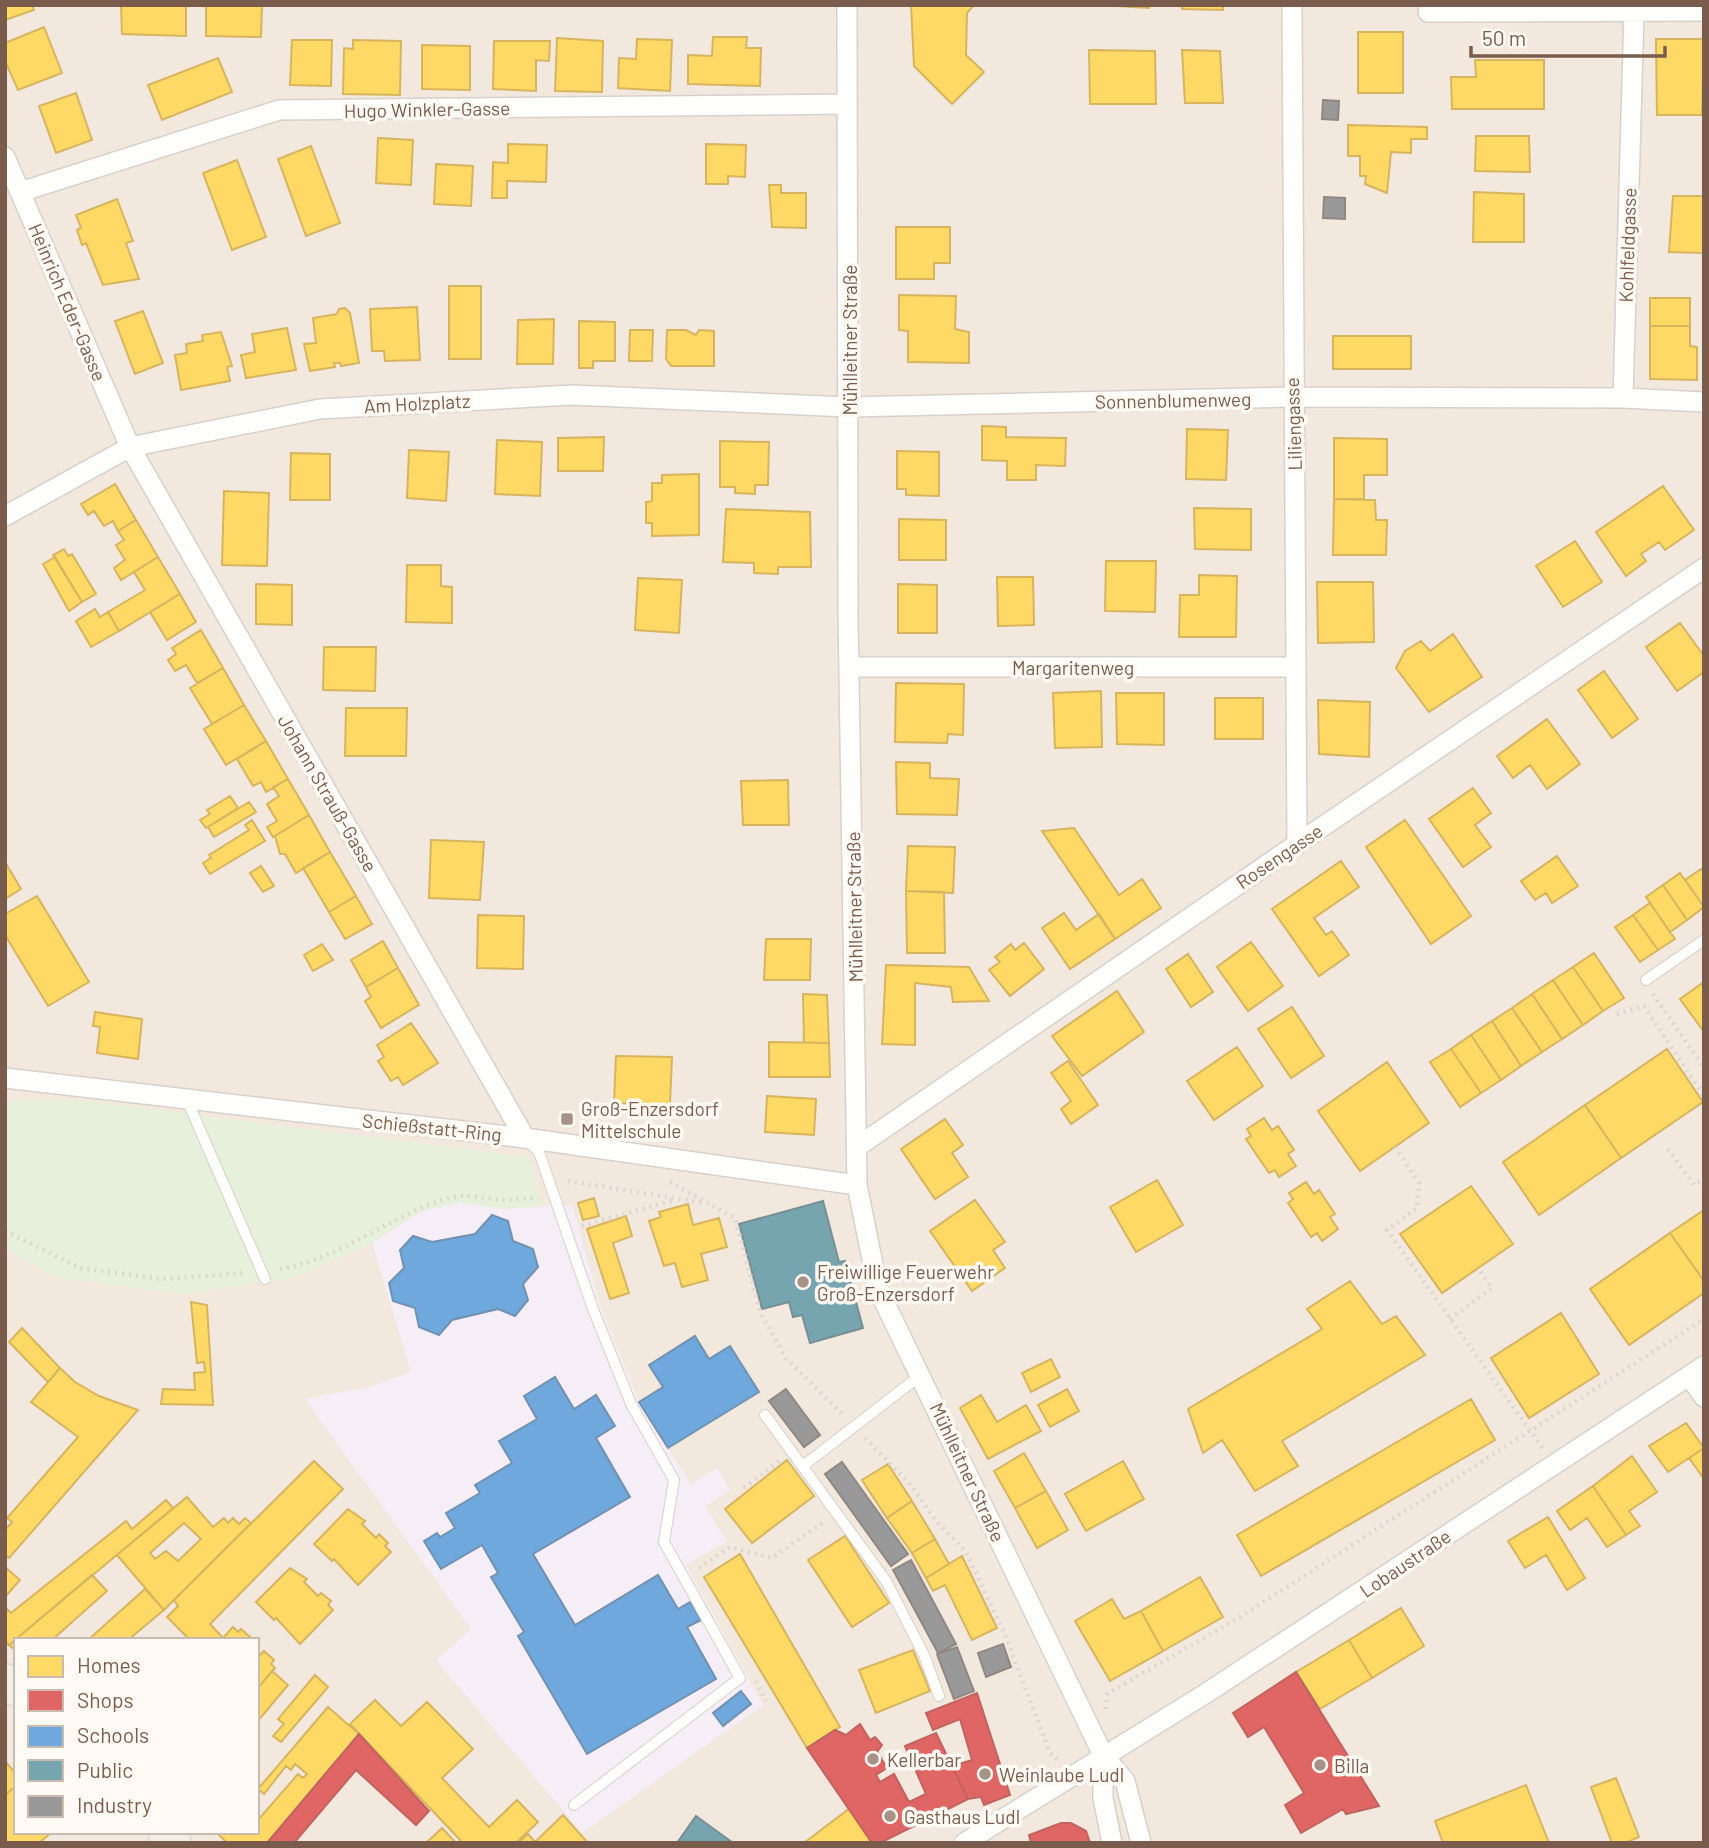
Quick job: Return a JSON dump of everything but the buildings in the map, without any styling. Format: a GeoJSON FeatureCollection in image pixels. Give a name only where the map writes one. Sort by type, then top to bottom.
{"type":"FeatureCollection","features":[{"type":"Feature","properties":{"kind":"street","name":"Mühlleitner Straße"},"geometry":{"type":"LineString","coordinates":[[847,5],[857,1185],[878,1289],[922,1374],[1103,1755]]}},
{"type":"Feature","properties":{"kind":"street","name":"Liliengasse"},"geometry":{"type":"LineString","coordinates":[[1292,5],[1292,397],[1297,844]]}},
{"type":"Feature","properties":{"kind":"street"},"geometry":{"type":"LineString","coordinates":[[1428,12],[1544,9],[1704,11]]}},
{"type":"Feature","properties":{"kind":"street","name":"Kohlfeldgasse"},"geometry":{"type":"LineString","coordinates":[[1623,398],[1634,12]]}},
{"type":"Feature","properties":{"kind":"street","name":"Hugo Winkler-Gasse"},"geometry":{"type":"LineString","coordinates":[[20,192],[279,110],[847,104]]}},
{"type":"Feature","properties":{"kind":"street","name":"Heinrich Eder-Gasse"},"geometry":{"type":"LineString","coordinates":[[5,157],[130,447]]}},
{"type":"Feature","properties":{"kind":"street","name":"Am Holzplatz"},"geometry":{"type":"LineString","coordinates":[[5,516],[130,447],[320,409],[572,395],[849,407]]}},
{"type":"Feature","properties":{"kind":"street","name":"Sonnenblumenweg"},"geometry":{"type":"LineString","coordinates":[[849,407],[1292,397],[1623,398]]}},
{"type":"Feature","properties":{"kind":"street"},"geometry":{"type":"LineString","coordinates":[[1623,398],[1704,402]]}},
{"type":"Feature","properties":{"kind":"street","name":"Johann Strauß-Gasse"},"geometry":{"type":"LineString","coordinates":[[130,447],[525,1138]]}},
{"type":"Feature","properties":{"kind":"street","name":"Rosengasse"},"geometry":{"type":"LineString","coordinates":[[857,1147],[1704,568]]}},
{"type":"Feature","properties":{"kind":"street","name":"Margaritenweg"},"geometry":{"type":"LineString","coordinates":[[851,667],[1296,667]]}},
{"type":"Feature","properties":{"kind":"street","name":"Schießstatt-Ring"},"geometry":{"type":"LineString","coordinates":[[5,1079],[525,1138],[857,1185]]}},
{"type":"Feature","properties":{"kind":"street"},"geometry":{"type":"LineString","coordinates":[[1697,1371],[1704,1397]]}},
{"type":"Feature","properties":{"kind":"street","name":"Lobaustraße"},"geometry":{"type":"LineString","coordinates":[[964,1843],[1074,1776],[1103,1755],[1205,1695],[1553,1463],[1697,1371]]}},
{"type":"Feature","properties":{"kind":"street"},"geometry":{"type":"LineString","coordinates":[[1103,1755],[1103,1798],[1112,1843]]}},
{"type":"Feature","properties":{"kind":"street"},"geometry":{"type":"LineString","coordinates":[[1103,1755],[1125,1781],[1141,1843]]}},
{"type":"Feature","properties":{"kind":"lane"},"geometry":{"type":"LineString","coordinates":[[1646,980],[1704,940]]}},
{"type":"Feature","properties":{"kind":"lane"},"geometry":{"type":"LineString","coordinates":[[187,1100],[263,1275]]}},
{"type":"Feature","properties":{"kind":"lane"},"geometry":{"type":"LineString","coordinates":[[525,1138],[540,1152],[546,1178],[568,1230],[593,1309],[631,1404],[674,1480],[664,1542],[740,1678],[574,1805]]}},
{"type":"Feature","properties":{"kind":"lane"},"geometry":{"type":"LineString","coordinates":[[803,1466],[922,1374]]}},
{"type":"Feature","properties":{"kind":"lane"},"geometry":{"type":"LineString","coordinates":[[765,1415],[886,1581],[924,1655],[939,1696]]}},
{"type":"Feature","properties":{"kind":"path"},"geometry":{"type":"LineString","coordinates":[[1646,980],[1704,1068]]}},
{"type":"Feature","properties":{"kind":"path"},"geometry":{"type":"LineString","coordinates":[[1617,1014],[1644,1006],[1704,1096]]}},
{"type":"Feature","properties":{"kind":"path"},"geometry":{"type":"LineString","coordinates":[[1395,1147],[1419,1183],[1417,1208],[1387,1230],[1553,1463]]}},
{"type":"Feature","properties":{"kind":"path"},"geometry":{"type":"LineString","coordinates":[[1668,1149],[1694,1185],[1704,1178]]}},
{"type":"Feature","properties":{"kind":"path"},"geometry":{"type":"LineString","coordinates":[[546,1178],[709,1204]]}},
{"type":"Feature","properties":{"kind":"path"},"geometry":{"type":"LineString","coordinates":[[663,1178],[735,1218],[760,1312],[786,1358],[910,1484],[937,1522],[966,1552],[1006,1637],[1050,1753],[1074,1776]]}},
{"type":"Feature","properties":{"kind":"path"},"geometry":{"type":"LineString","coordinates":[[5,1231],[80,1268],[161,1279],[263,1275],[304,1265],[362,1239],[399,1216],[456,1196],[501,1200],[554,1197]]}},
{"type":"Feature","properties":{"kind":"path"},"geometry":{"type":"LineString","coordinates":[[568,1230],[678,1199]]}},
{"type":"Feature","properties":{"kind":"path"},"geometry":{"type":"LineString","coordinates":[[1450,1318],[1492,1288],[1478,1268]]}},
{"type":"Feature","properties":{"kind":"path"},"geometry":{"type":"LineString","coordinates":[[1090,1729],[1105,1714],[1107,1694],[1240,1618],[1704,1319]]}},
{"type":"Feature","properties":{"kind":"path"},"geometry":{"type":"LineString","coordinates":[[744,1489],[792,1452]]}},
{"type":"Feature","properties":{"kind":"path"},"geometry":{"type":"LineString","coordinates":[[694,1572],[730,1547],[772,1558],[837,1513]]}},
{"type":"Feature","properties":{"kind":"path"},"geometry":{"type":"LineString","coordinates":[[753,1677],[766,1701]]}},
{"type":"Feature","properties":{"kind":"shaded area"},"geometry":{"type":"Polygon","coordinates":[[[5,5],[1704,5],[1704,1843],[5,1843],[5,5]]]}},
{"type":"Feature","properties":{"kind":"shaded area"},"geometry":{"type":"Polygon","coordinates":[[[460,1202],[501,1209],[572,1205],[600,1305],[639,1402],[691,1484],[717,1468],[730,1490],[705,1506],[727,1541],[686,1565],[763,1705],[582,1833],[436,1660],[471,1629],[305,1399],[368,1387],[411,1372],[372,1243],[422,1211],[460,1202]]]}},
{"type":"Feature","properties":{"kind":"green space"},"geometry":{"type":"Polygon","coordinates":[[[5,1100],[79,1100],[528,1157],[542,1206],[501,1209],[460,1202],[421,1211],[372,1243],[293,1278],[181,1294],[55,1277],[5,1248],[5,1100]]]}},
{"type":"Feature","properties":{"kind":"place","name":"Groß-Enzersdorf Mittelschule"},"geometry":{"type":"Point","coordinates":[567,1119]}},
{"type":"Feature","properties":{"kind":"place","name":"Freiwillige Feuerwehr Groß-Enzersdorf"},"geometry":{"type":"Point","coordinates":[803,1282]}},
{"type":"Feature","properties":{"kind":"place","name":"Kellerbar"},"geometry":{"type":"Point","coordinates":[873,1759]}},
{"type":"Feature","properties":{"kind":"place","name":"Billa"},"geometry":{"type":"Point","coordinates":[1320,1765]}},
{"type":"Feature","properties":{"kind":"place","name":"Weinlaube Ludl"},"geometry":{"type":"Point","coordinates":[985,1774]}},
{"type":"Feature","properties":{"kind":"place","name":"Gasthaus Ludl"},"geometry":{"type":"Point","coordinates":[890,1816]}}]}
